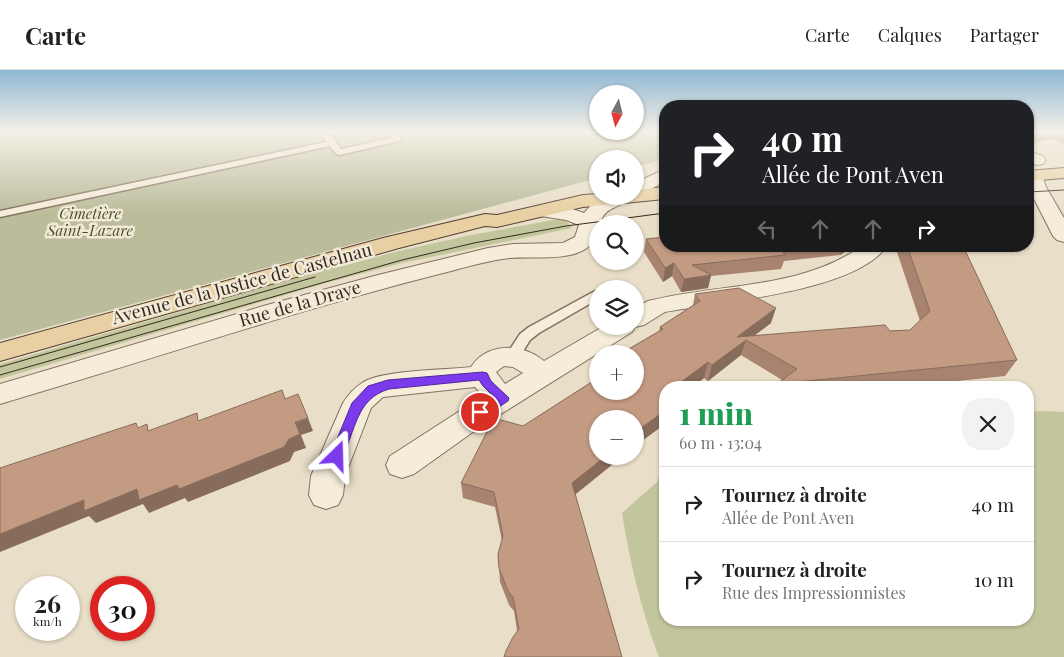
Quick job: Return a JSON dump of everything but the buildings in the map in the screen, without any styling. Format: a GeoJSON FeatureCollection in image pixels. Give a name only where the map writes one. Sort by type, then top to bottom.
{"type":"FeatureCollection","features":[{"type":"Feature","properties":{"kind":"main road"},"geometry":{"type":"LineString","coordinates":[[1034,165],[1058,159]]}},
{"type":"Feature","properties":{"kind":"main road"},"geometry":{"type":"LineString","coordinates":[[1034,166],[1064,168]]}},
{"type":"Feature","properties":{"kind":"main road"},"geometry":{"type":"LineString","coordinates":[[1034,167],[1064,173]]}},
{"type":"Feature","properties":{"kind":"main road","name":"Avenue de la Justice de Castelnau"},"geometry":{"type":"LineString","coordinates":[[644,190],[659,186]]}},
{"type":"Feature","properties":{"kind":"main road","name":"Avenue de la Justice de Castelnau"},"geometry":{"type":"LineString","coordinates":[[644,193],[659,193]]}},
{"type":"Feature","properties":{"kind":"main road","name":"Avenue de la Justice de Castelnau"},"geometry":{"type":"LineString","coordinates":[[0,352],[391,243],[485,220],[494,216],[589,195]]}},
{"type":"Feature","properties":{"kind":"main road","name":"Avenue de la Justice de Castelnau"},"geometry":{"type":"LineString","coordinates":[[485,220],[497,221],[589,200]]}},
{"type":"Feature","properties":{"kind":"street"},"geometry":{"type":"LineString","coordinates":[[1034,176],[1037,187],[1037,205],[1064,236]]}},
{"type":"Feature","properties":{"kind":"street","name":"Rue de la Draye"},"geometry":{"type":"LineString","coordinates":[[644,186],[659,177]]}},
{"type":"Feature","properties":{"kind":"street","name":"Rue de la Draye"},"geometry":{"type":"LineString","coordinates":[[0,394],[280,309],[388,279],[506,251],[554,250],[571,247],[579,244],[587,236],[588,221],[601,205]]}},
{"type":"Feature","properties":{"kind":"street"},"geometry":{"type":"LineString","coordinates":[[541,211],[569,214],[588,221]]}},
{"type":"Feature","properties":{"kind":"street"},"geometry":{"type":"LineString","coordinates":[[644,314],[657,306],[666,304],[806,282],[854,262],[868,252]]}},
{"type":"Feature","properties":{"kind":"street"},"geometry":{"type":"LineString","coordinates":[[402,465],[503,398],[608,335]]}},
{"type":"Feature","properties":{"kind":"street"},"geometry":{"type":"LineString","coordinates":[[503,398],[487,383],[483,376],[482,372],[486,364],[493,359],[512,356],[524,360],[542,375]]}},
{"type":"Feature","properties":{"kind":"street"},"geometry":{"type":"LineString","coordinates":[[326,494],[328,476],[358,403],[373,389],[388,385],[483,376]]}},
{"type":"Feature","properties":{"kind":"lane"},"geometry":{"type":"LineString","coordinates":[[0,214],[255,159]]}},
{"type":"Feature","properties":{"kind":"lane"},"geometry":{"type":"LineString","coordinates":[[512,356],[525,336],[589,298]]}},
{"type":"Feature","properties":{"kind":"green space","name":"Cimetière Saint-Lazare"},"geometry":{"type":"Polygon","coordinates":[[[0,159],[589,159],[589,180],[0,340],[0,159]]]}},
{"type":"Feature","properties":{"kind":"green space","name":"Cimetière Saint-Lazare"},"geometry":{"type":"Polygon","coordinates":[[[644,159],[659,161],[644,165],[644,159]]]}},
{"type":"Feature","properties":{"kind":"green space"},"geometry":{"type":"Polygon","coordinates":[[[564,218],[572,228],[402,263],[322,284],[0,379],[0,364],[314,273],[466,236],[564,218]]]}},
{"type":"Feature","properties":{"kind":"green space"},"geometry":{"type":"Polygon","coordinates":[[[1034,412],[1064,412],[1064,657],[659,657],[637,586],[622,513],[657,482],[659,477],[659,626],[1034,626],[1034,412]]]}},
{"type":"Feature","properties":{"kind":"tram line"},"geometry":{"type":"LineString","coordinates":[[1034,192],[1064,190]]}},
{"type":"Feature","properties":{"kind":"tram line"},"geometry":{"type":"LineString","coordinates":[[0,375],[402,260],[474,243],[566,226],[659,214]]}},
{"type":"Feature","properties":{"kind":"tram line"},"geometry":{"type":"LineString","coordinates":[[0,367],[315,277]]}},
{"type":"Feature","properties":{"kind":"route"},"geometry":{"type":"LineString","coordinates":[[337,456],[358,403],[373,389],[388,385],[483,376],[487,383],[503,398],[480,412]]}}]}
